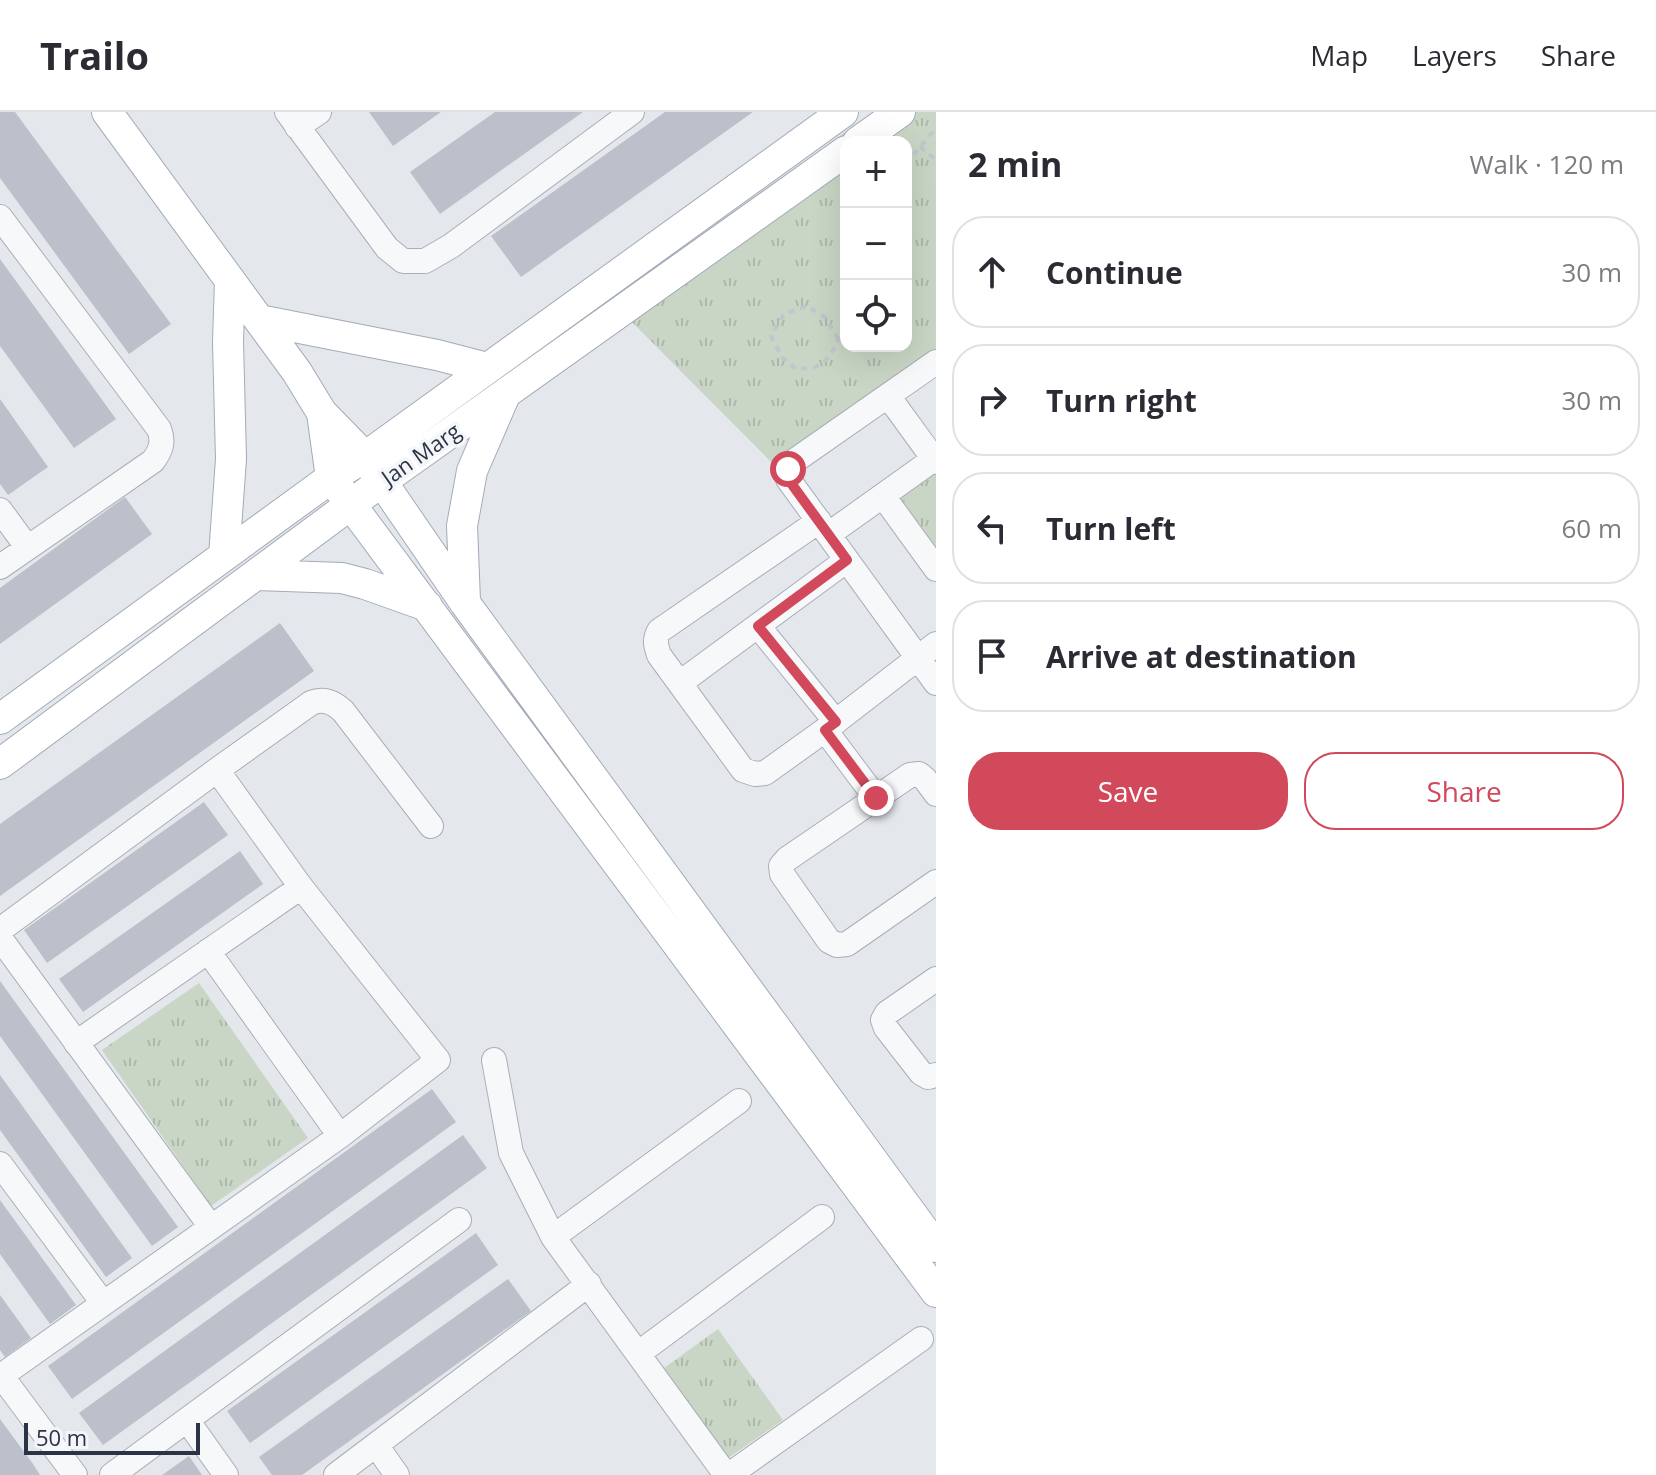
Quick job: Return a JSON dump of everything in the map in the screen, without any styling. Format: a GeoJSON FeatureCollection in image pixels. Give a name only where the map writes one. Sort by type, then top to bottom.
{"type":"FeatureCollection","features":[{"type":"Feature","properties":{"kind":"main road"},"geometry":{"type":"LineString","coordinates":[[107,112],[297,372],[322,413],[365,457],[465,603],[936,1247]]}},
{"type":"Feature","properties":{"kind":"main road"},"geometry":{"type":"LineString","coordinates":[[0,719],[843,112]]}},
{"type":"Feature","properties":{"kind":"main road"},"geometry":{"type":"LineString","coordinates":[[866,136],[900,112]]}},
{"type":"Feature","properties":{"kind":"main road","name":"Jan Marg"},"geometry":{"type":"LineString","coordinates":[[0,764],[381,482],[840,155]]}},
{"type":"Feature","properties":{"kind":"main road"},"geometry":{"type":"LineString","coordinates":[[224,556],[231,459],[230,280]]}},
{"type":"Feature","properties":{"kind":"main road"},"geometry":{"type":"LineString","coordinates":[[259,320],[437,355],[487,368]]}},
{"type":"Feature","properties":{"kind":"main road"},"geometry":{"type":"LineString","coordinates":[[465,603],[462,526],[472,471],[505,394]]}},
{"type":"Feature","properties":{"kind":"main road"},"geometry":{"type":"LineString","coordinates":[[322,413],[331,478],[936,1292]]}},
{"type":"Feature","properties":{"kind":"main road"},"geometry":{"type":"LineString","coordinates":[[257,575],[342,578],[427,606]]}},
{"type":"Feature","properties":{"kind":"street"},"geometry":{"type":"LineString","coordinates":[[319,112],[292,120],[387,248],[403,261],[425,261],[451,246],[632,112]]}},
{"type":"Feature","properties":{"kind":"street"},"geometry":{"type":"LineString","coordinates":[[0,217],[159,429],[161,436],[161,450],[153,461],[0,567]]}},
{"type":"Feature","properties":{"kind":"street"},"geometry":{"type":"LineString","coordinates":[[936,362],[790,464],[788,469],[788,479],[847,560],[927,650],[936,683]]}},
{"type":"Feature","properties":{"kind":"street"},"geometry":{"type":"LineString","coordinates":[[888,396],[935,460],[883,496],[824,528],[659,631],[656,645],[659,655],[743,770],[749,773],[765,773],[927,650]]}},
{"type":"Feature","properties":{"kind":"street"},"geometry":{"type":"LineString","coordinates":[[883,496],[934,563]]}},
{"type":"Feature","properties":{"kind":"street"},"geometry":{"type":"LineString","coordinates":[[0,510],[27,547]]}},
{"type":"Feature","properties":{"kind":"street"},"geometry":{"type":"LineString","coordinates":[[680,683],[847,560]]}},
{"type":"Feature","properties":{"kind":"street"},"geometry":{"type":"LineString","coordinates":[[758,626],[830,726],[876,798]]}},
{"type":"Feature","properties":{"kind":"street"},"geometry":{"type":"LineString","coordinates":[[0,930],[217,770],[311,703],[320,700],[333,703],[343,711],[431,826]]}},
{"type":"Feature","properties":{"kind":"street"},"geometry":{"type":"LineString","coordinates":[[75,1475],[1,1375],[340,1136],[438,1060],[301,887],[217,770]]}},
{"type":"Feature","properties":{"kind":"street"},"geometry":{"type":"LineString","coordinates":[[936,794],[919,774],[910,775],[781,866],[782,874],[829,941],[837,945],[847,944],[936,881]]}},
{"type":"Feature","properties":{"kind":"street"},"geometry":{"type":"LineString","coordinates":[[76,1043],[301,887]]}},
{"type":"Feature","properties":{"kind":"street"},"geometry":{"type":"LineString","coordinates":[[0,938],[211,1227]]}},
{"type":"Feature","properties":{"kind":"street"},"geometry":{"type":"LineString","coordinates":[[208,951],[340,1136]]}},
{"type":"Feature","properties":{"kind":"street"},"geometry":{"type":"LineString","coordinates":[[936,979],[887,1013],[883,1020],[921,1073],[928,1077],[936,1075]]}},
{"type":"Feature","properties":{"kind":"street"},"geometry":{"type":"LineString","coordinates":[[494,1060],[511,1153],[553,1237],[728,1475],[921,1339]]}},
{"type":"Feature","properties":{"kind":"street"},"geometry":{"type":"LineString","coordinates":[[553,1237],[739,1101]]}},
{"type":"Feature","properties":{"kind":"street"},"geometry":{"type":"LineString","coordinates":[[0,1164],[103,1303]]}},
{"type":"Feature","properties":{"kind":"street"},"geometry":{"type":"LineString","coordinates":[[639,1353],[822,1217]]}},
{"type":"Feature","properties":{"kind":"street"},"geometry":{"type":"LineString","coordinates":[[112,1475],[459,1220]]}},
{"type":"Feature","properties":{"kind":"street"},"geometry":{"type":"LineString","coordinates":[[336,1475],[589,1284]]}},
{"type":"Feature","properties":{"kind":"street"},"geometry":{"type":"LineString","coordinates":[[187,1420],[226,1475]]}},
{"type":"Feature","properties":{"kind":"street"},"geometry":{"type":"LineString","coordinates":[[376,1445],[397,1475]]}},
{"type":"Feature","properties":{"kind":"path"},"geometry":{"type":"LineString","coordinates":[[912,157],[936,128]]}},
{"type":"Feature","properties":{"kind":"path"},"geometry":{"type":"LineString","coordinates":[[920,147],[936,160]]}},
{"type":"Feature","properties":{"kind":"path"},"geometry":{"type":"LineString","coordinates":[[838,339],[825,317],[807,306],[784,314],[771,336],[782,357],[796,369],[816,367],[832,354],[840,336]]}},
{"type":"Feature","properties":{"kind":"green space"},"geometry":{"type":"Polygon","coordinates":[[[874,112],[936,112],[936,367],[788,479],[609,299],[874,112]]]}},
{"type":"Feature","properties":{"kind":"green space"},"geometry":{"type":"Polygon","coordinates":[[[932,469],[936,474],[936,547],[931,550],[893,496],[932,469]]]}},
{"type":"Feature","properties":{"kind":"green space"},"geometry":{"type":"Polygon","coordinates":[[[199,983],[308,1138],[211,1206],[102,1050],[199,983]]]}},
{"type":"Feature","properties":{"kind":"green space"},"geometry":{"type":"Polygon","coordinates":[[[718,1329],[783,1420],[728,1458],[664,1368],[718,1329]]]}},
{"type":"Feature","properties":{"kind":"building"},"geometry":{"type":"Polygon","coordinates":[[[0,112],[15,112],[171,324],[129,354],[0,178],[0,112]]]}},
{"type":"Feature","properties":{"kind":"building"},"geometry":{"type":"Polygon","coordinates":[[[369,112],[441,112],[393,146],[369,112]]]}},
{"type":"Feature","properties":{"kind":"building"},"geometry":{"type":"Polygon","coordinates":[[[495,112],[583,112],[440,214],[410,172],[495,112]]]}},
{"type":"Feature","properties":{"kind":"building"},"geometry":{"type":"Polygon","coordinates":[[[665,112],[753,112],[521,277],[491,236],[665,112]]]}},
{"type":"Feature","properties":{"kind":"building"},"geometry":{"type":"Polygon","coordinates":[[[0,259],[116,419],[74,448],[0,346],[0,259]]]}},
{"type":"Feature","properties":{"kind":"building"},"geometry":{"type":"Polygon","coordinates":[[[0,399],[48,467],[8,495],[0,484],[0,399]]]}},
{"type":"Feature","properties":{"kind":"building"},"geometry":{"type":"Polygon","coordinates":[[[125,497],[152,534],[0,644],[0,588],[125,497]]]}},
{"type":"Feature","properties":{"kind":"building"},"geometry":{"type":"Polygon","coordinates":[[[280,623],[314,671],[0,896],[0,824],[280,623]]]}},
{"type":"Feature","properties":{"kind":"building"},"geometry":{"type":"Polygon","coordinates":[[[204,802],[228,835],[47,963],[24,930],[204,802]]]}},
{"type":"Feature","properties":{"kind":"building"},"geometry":{"type":"Polygon","coordinates":[[[240,851],[263,884],[83,1012],[59,979],[240,851]]]}},
{"type":"Feature","properties":{"kind":"building"},"geometry":{"type":"Polygon","coordinates":[[[0,981],[178,1227],[152,1246],[0,1036],[0,981]]]}},
{"type":"Feature","properties":{"kind":"building"},"geometry":{"type":"Polygon","coordinates":[[[0,1075],[132,1258],[106,1277],[0,1130],[0,1075]]]}},
{"type":"Feature","properties":{"kind":"building"},"geometry":{"type":"Polygon","coordinates":[[[432,1089],[456,1122],[72,1399],[48,1366],[432,1089]]]}},
{"type":"Feature","properties":{"kind":"building"},"geometry":{"type":"Polygon","coordinates":[[[463,1135],[487,1168],[103,1445],[79,1413],[463,1135]]]}},
{"type":"Feature","properties":{"kind":"building"},"geometry":{"type":"Polygon","coordinates":[[[0,1200],[76,1305],[50,1324],[0,1254],[0,1200]]]}},
{"type":"Feature","properties":{"kind":"building"},"geometry":{"type":"Polygon","coordinates":[[[476,1233],[498,1265],[250,1443],[227,1411],[476,1233]]]}},
{"type":"Feature","properties":{"kind":"building"},"geometry":{"type":"Polygon","coordinates":[[[508,1279],[531,1311],[302,1475],[272,1475],[259,1457],[508,1279]]]}},
{"type":"Feature","properties":{"kind":"building"},"geometry":{"type":"Polygon","coordinates":[[[0,1295],[31,1338],[5,1357],[0,1350],[0,1295]]]}},
{"type":"Feature","properties":{"kind":"building"},"geometry":{"type":"Polygon","coordinates":[[[0,1419],[33,1464],[40,1475],[0,1475],[0,1419]]]}},
{"type":"Feature","properties":{"kind":"building"},"geometry":{"type":"Polygon","coordinates":[[[189,1456],[202,1475],[162,1475],[189,1456]]]}},
{"type":"Feature","properties":{"kind":"route"},"geometry":{"type":"LineString","coordinates":[[788,469],[788,479],[847,560],[758,626],[836,722],[825,730],[876,798]]}}]}
